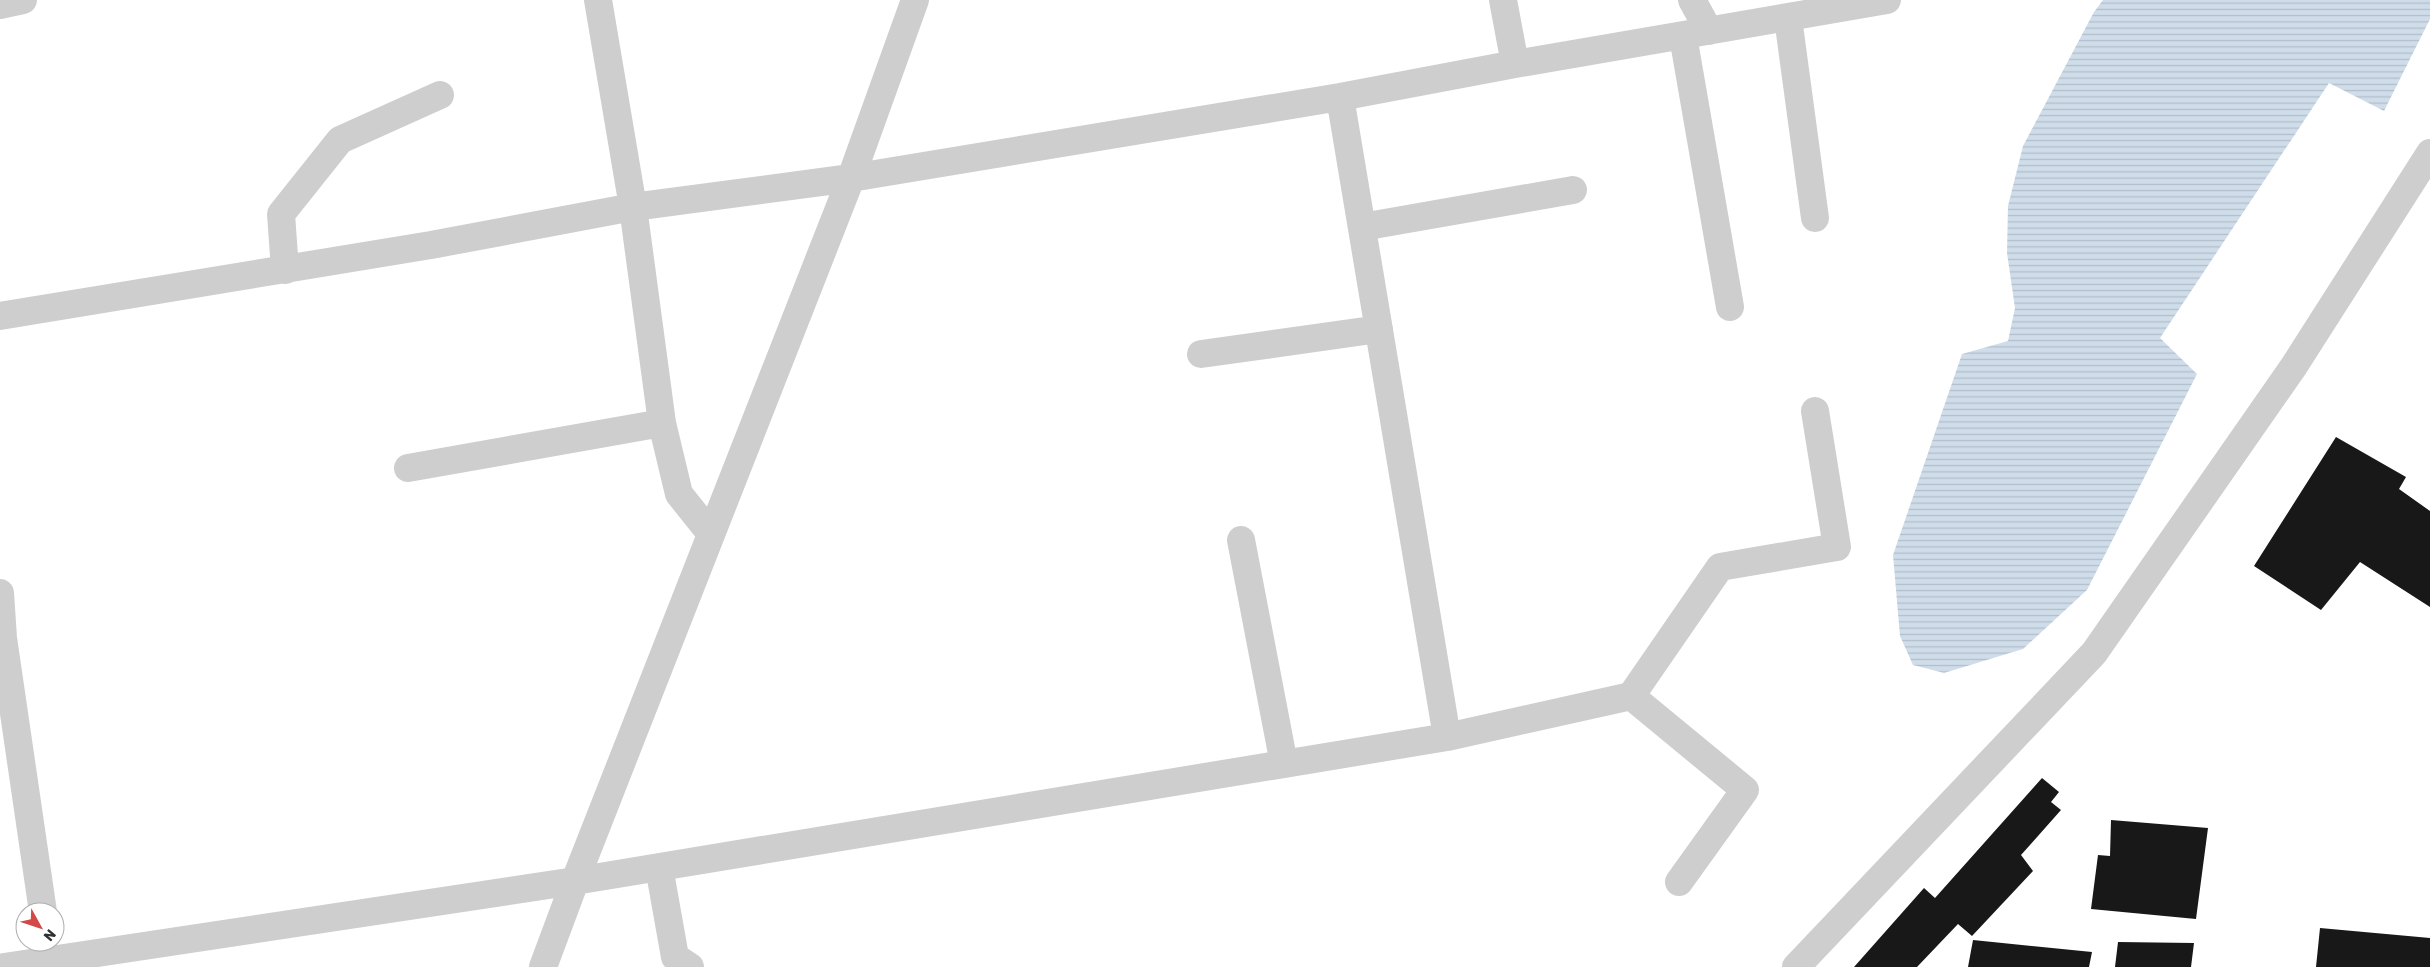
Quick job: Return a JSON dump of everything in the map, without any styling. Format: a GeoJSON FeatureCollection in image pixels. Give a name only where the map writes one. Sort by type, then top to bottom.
{"type":"FeatureCollection","features":[{"type":"Feature","properties":{"kind":"street"},"geometry":{"type":"LineString","coordinates":[[0,5],[23,0]]}},
{"type":"Feature","properties":{"kind":"street"},"geometry":{"type":"LineString","coordinates":[[598,0],[633,207],[662,422],[679,494],[711,534]]}},
{"type":"Feature","properties":{"kind":"street"},"geometry":{"type":"LineString","coordinates":[[543,967],[851,178],[915,0]]}},
{"type":"Feature","properties":{"kind":"street"},"geometry":{"type":"LineString","coordinates":[[1504,0],[1516,64]]}},
{"type":"Feature","properties":{"kind":"street"},"geometry":{"type":"LineString","coordinates":[[1692,0],[1730,306]]}},
{"type":"Feature","properties":{"kind":"street"},"geometry":{"type":"LineString","coordinates":[[0,316],[432,245],[633,207],[851,178],[1340,96],[1788,18],[1851,4],[1887,0]]}},
{"type":"Feature","properties":{"kind":"street"},"geometry":{"type":"LineString","coordinates":[[1788,18],[1815,218]]}},
{"type":"Feature","properties":{"kind":"street"},"geometry":{"type":"LineString","coordinates":[[285,270],[281,214],[340,140],[440,95]]}},
{"type":"Feature","properties":{"kind":"street"},"geometry":{"type":"LineString","coordinates":[[1340,96],[1447,738]]}},
{"type":"Feature","properties":{"kind":"street"},"geometry":{"type":"LineString","coordinates":[[1796,967],[2094,653],[2294,366],[2430,154]]}},
{"type":"Feature","properties":{"kind":"street"},"geometry":{"type":"LineString","coordinates":[[1362,227],[1573,190]]}},
{"type":"Feature","properties":{"kind":"street"},"geometry":{"type":"LineString","coordinates":[[1201,354],[1379,329]]}},
{"type":"Feature","properties":{"kind":"street"},"geometry":{"type":"LineString","coordinates":[[4,967],[50,956],[575,881],[1447,738],[1630,696],[1720,567],[1838,547],[1815,411]]}},
{"type":"Feature","properties":{"kind":"street"},"geometry":{"type":"LineString","coordinates":[[408,468],[662,422]]}},
{"type":"Feature","properties":{"kind":"street"},"geometry":{"type":"LineString","coordinates":[[1241,540],[1284,764]]}},
{"type":"Feature","properties":{"kind":"street"},"geometry":{"type":"LineString","coordinates":[[0,593],[3,638],[42,902]]}},
{"type":"Feature","properties":{"kind":"street"},"geometry":{"type":"LineString","coordinates":[[1630,696],[1745,790],[1679,882]]}},
{"type":"Feature","properties":{"kind":"street"},"geometry":{"type":"LineString","coordinates":[[659,867],[675,957],[690,967]]}},
{"type":"Feature","properties":{"kind":"water"},"geometry":{"type":"Polygon","coordinates":[[[2103,0],[2430,0],[2430,19],[2384,111],[2329,83],[2160,338],[2197,374],[2087,590],[2023,649],[1944,673],[1913,665],[1900,636],[1893,555],[1962,354],[2008,341],[2015,308],[2007,253],[2008,206],[2023,146],[2094,12],[2103,0]]]}},
{"type":"Feature","properties":{"kind":"building"},"geometry":{"type":"Polygon","coordinates":[[[2336,437],[2406,477],[2399,489],[2430,511],[2430,607],[2360,562],[2321,610],[2254,566],[2336,437]]]}},
{"type":"Feature","properties":{"kind":"building"},"geometry":{"type":"Polygon","coordinates":[[[2042,778],[2059,792],[2051,802],[2061,810],[2021,855],[2033,871],[1972,936],[1958,924],[1917,967],[1854,967],[1924,888],[1935,898],[2042,778]]]}},
{"type":"Feature","properties":{"kind":"building"},"geometry":{"type":"Polygon","coordinates":[[[2111,820],[2208,828],[2196,919],[2091,909],[2098,855],[2110,856],[2111,820]]]}},
{"type":"Feature","properties":{"kind":"building"},"geometry":{"type":"Polygon","coordinates":[[[2320,928],[2430,938],[2430,967],[2316,967],[2320,928]]]}},
{"type":"Feature","properties":{"kind":"building"},"geometry":{"type":"Polygon","coordinates":[[[1973,940],[2092,952],[2089,967],[1968,967],[1973,940]]]}},
{"type":"Feature","properties":{"kind":"building"},"geometry":{"type":"Polygon","coordinates":[[[2118,942],[2194,943],[2191,967],[2115,967],[2118,942]]]}}]}
